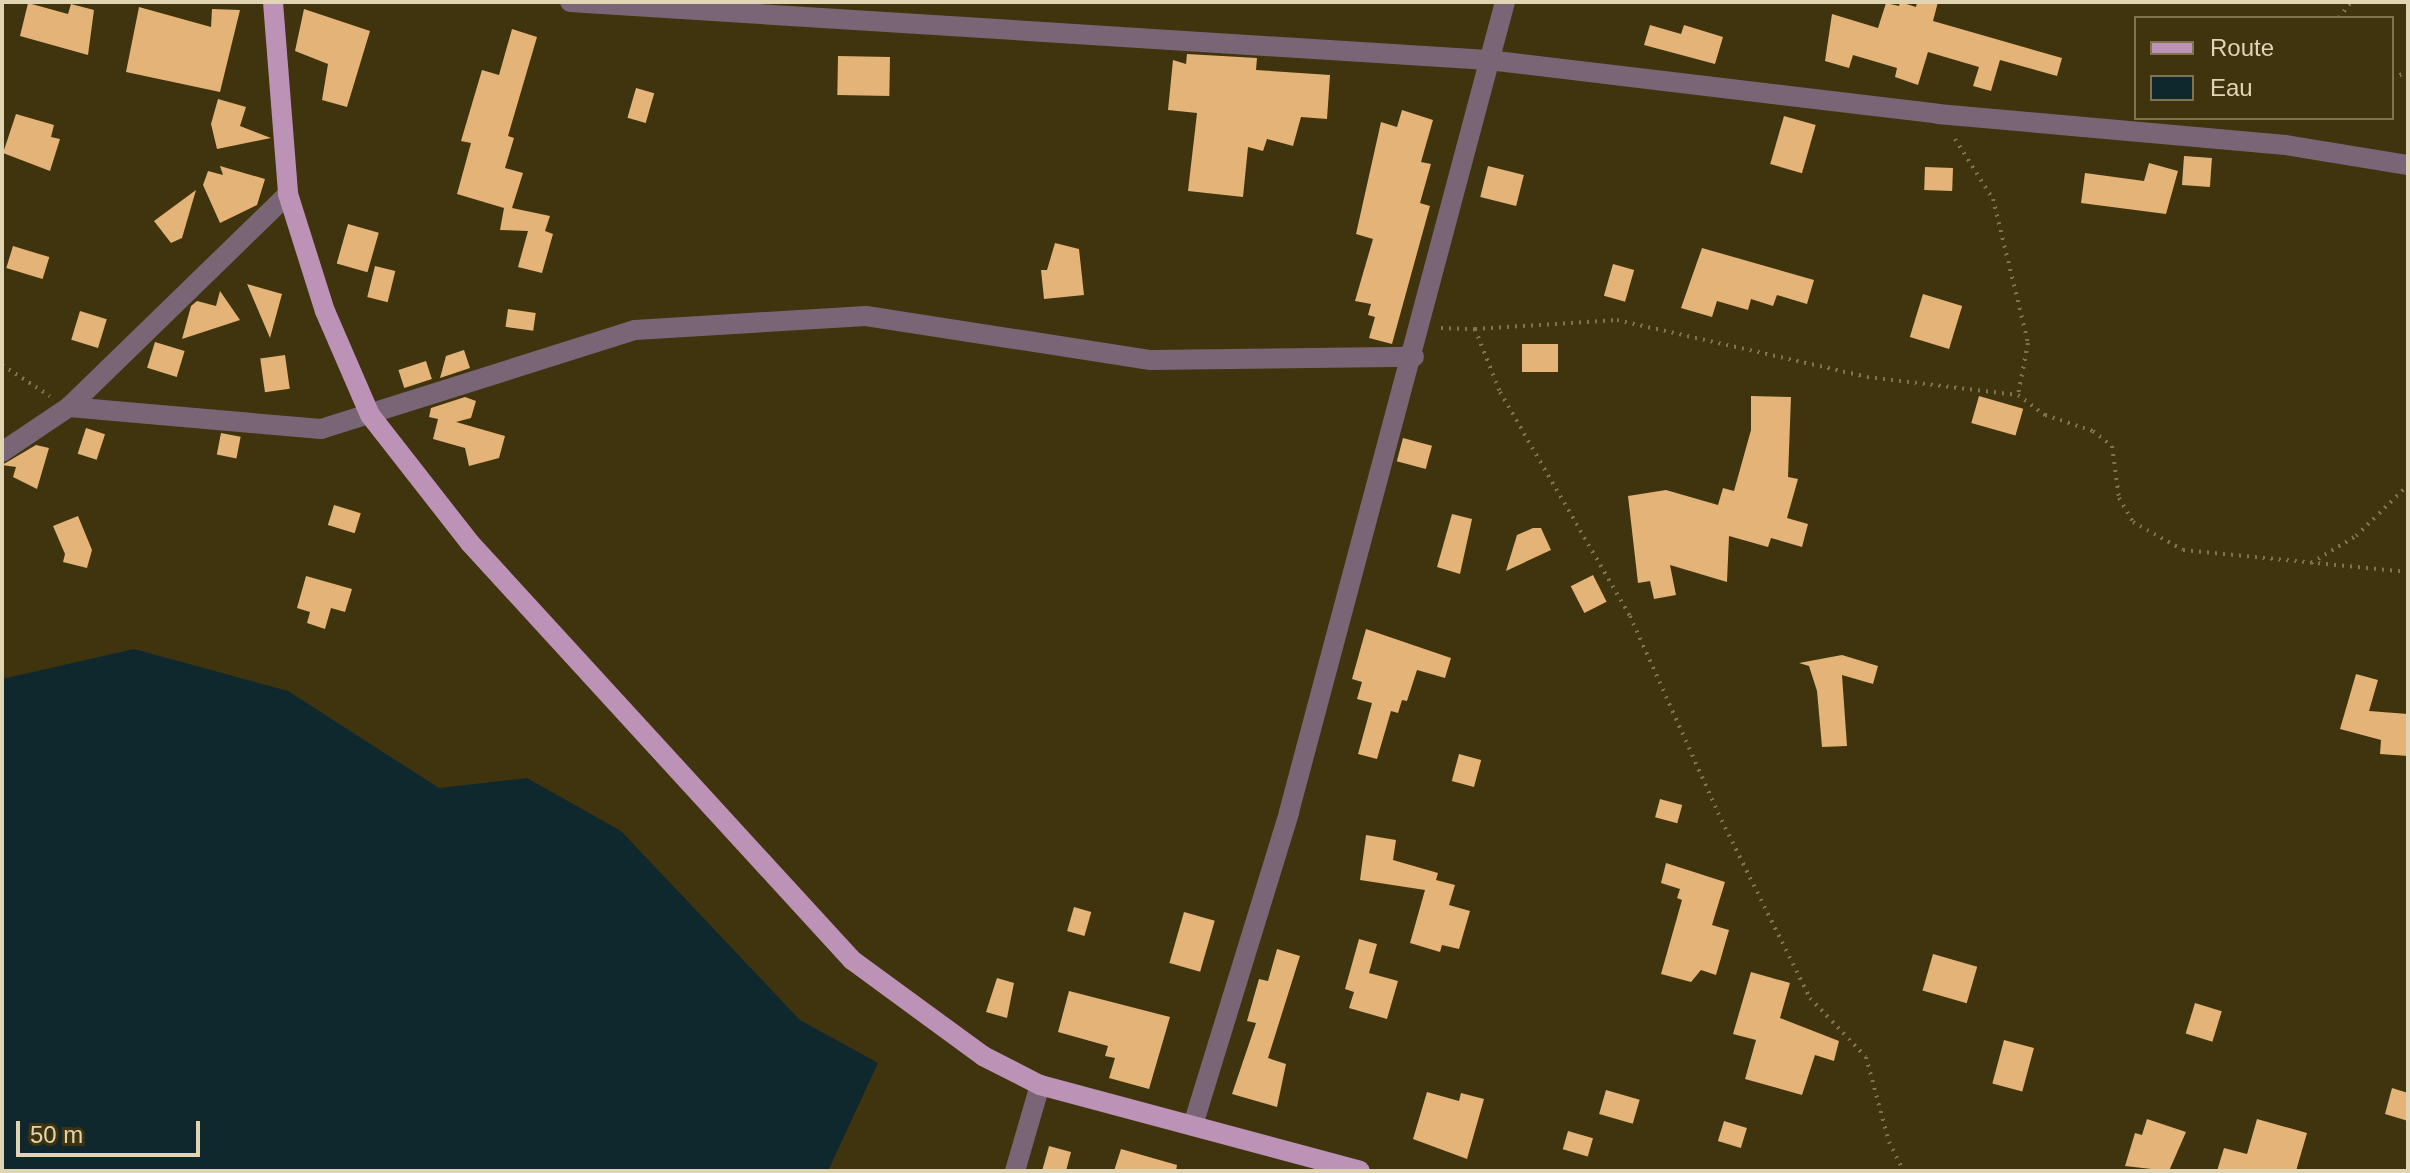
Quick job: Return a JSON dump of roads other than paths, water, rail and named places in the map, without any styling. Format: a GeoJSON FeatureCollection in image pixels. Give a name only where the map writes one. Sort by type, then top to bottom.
{"type":"FeatureCollection","features":[{"type":"Feature","properties":{"kind":"main road"},"geometry":{"type":"LineString","coordinates":[[273,2],[288,194],[325,311],[370,415],[470,543],[852,960],[983,1056],[1040,1085],[1360,1171]]}},
{"type":"Feature","properties":{"kind":"street"},"geometry":{"type":"LineString","coordinates":[[570,2],[1488,60],[1938,114],[2286,145],[2408,165]]}},
{"type":"Feature","properties":{"kind":"street"},"geometry":{"type":"LineString","coordinates":[[1193,1125],[1289,812],[1414,357],[1505,2]]}},
{"type":"Feature","properties":{"kind":"street"},"geometry":{"type":"LineString","coordinates":[[2,452],[69,407],[288,194]]}},
{"type":"Feature","properties":{"kind":"street"},"geometry":{"type":"LineString","coordinates":[[69,407],[314,429],[370,415],[635,330],[866,316],[1151,360],[1414,357]]}},
{"type":"Feature","properties":{"kind":"street"},"geometry":{"type":"LineString","coordinates":[[1015,1171],[1040,1085]]}},
{"type":"Feature","properties":{"kind":"water"},"geometry":{"type":"Polygon","coordinates":[[[134,649],[288,691],[439,788],[527,778],[621,831],[800,1020],[878,1063],[828,1171],[2,1171],[2,679],[134,649]]]}}]}
